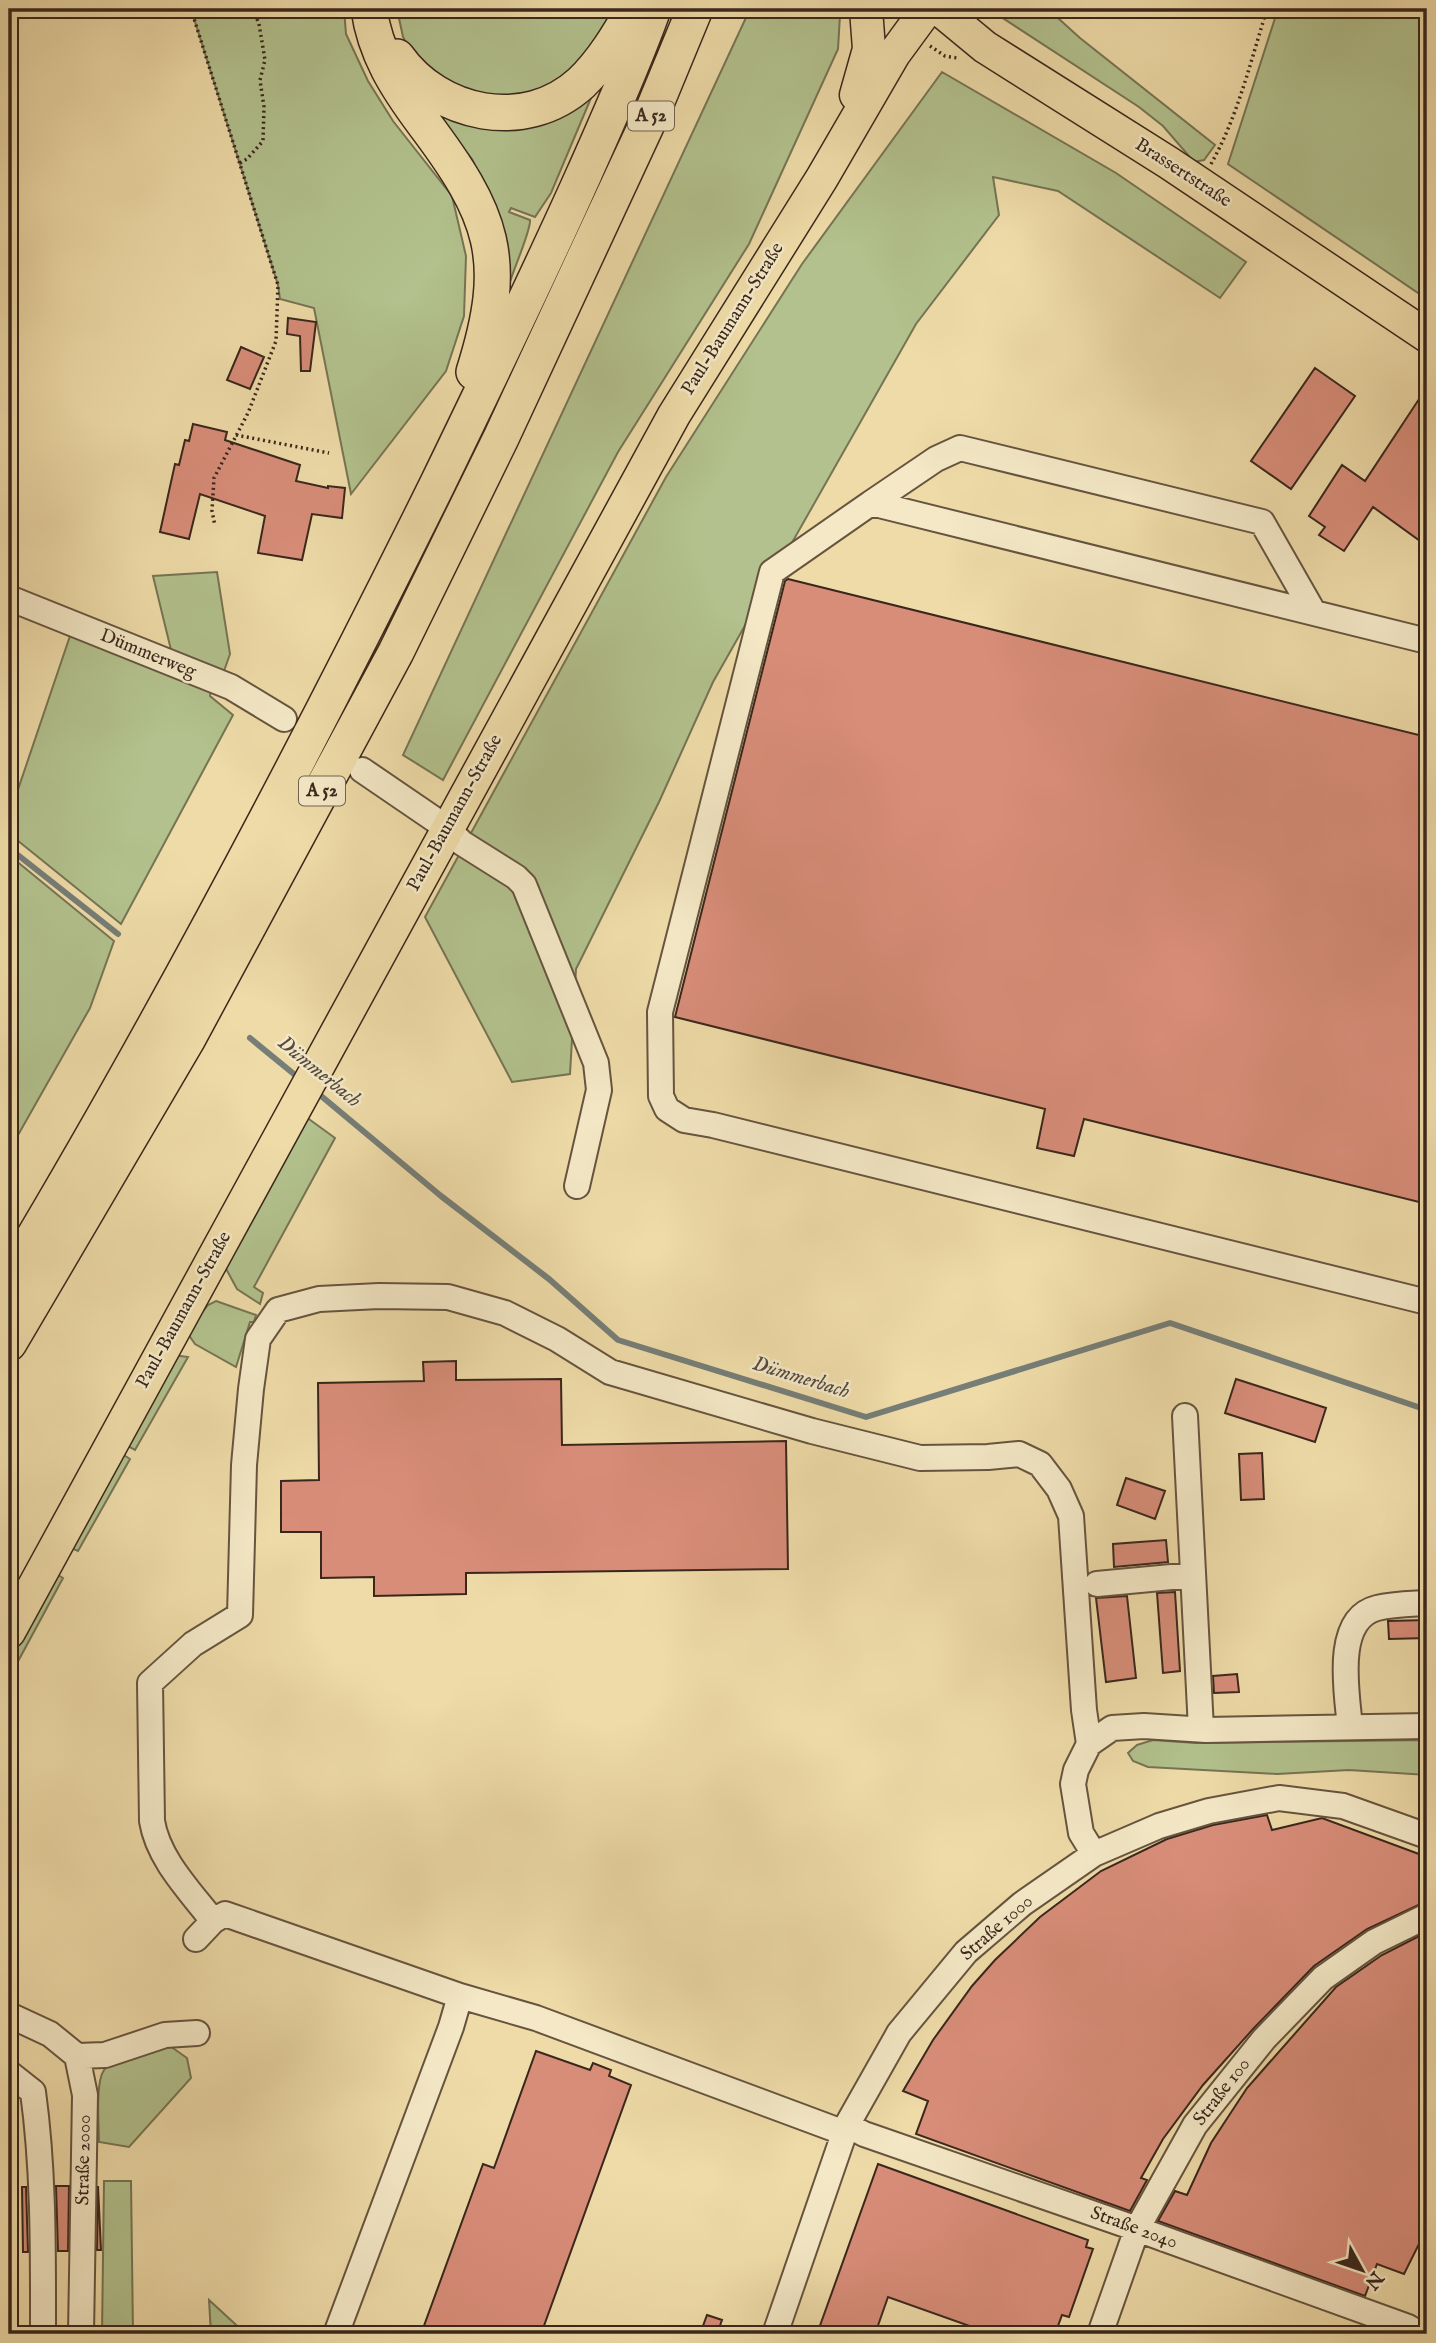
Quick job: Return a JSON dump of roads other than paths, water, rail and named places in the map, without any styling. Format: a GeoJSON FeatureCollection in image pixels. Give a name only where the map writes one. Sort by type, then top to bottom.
{"type":"FeatureCollection","features":[{"type":"Feature","properties":{"kind":"highway"},"geometry":{"type":"LineString","coordinates":[[369,9],[377,46],[387,70],[469,187],[481,213],[492,253],[492,296],[486,334],[473,374],[427,476],[400,561]]}},
{"type":"Feature","properties":{"kind":"highway"},"geometry":{"type":"LineString","coordinates":[[383,9],[391,47],[415,79],[456,105],[503,112],[524,110],[550,102],[580,83],[607,51],[634,9]]}},
{"type":"Feature","properties":{"kind":"highway","name":"A 52"},"geometry":{"type":"LineString","coordinates":[[9,1279],[91,1143],[257,835],[400,561],[532,290],[653,9]]}},
{"type":"Feature","properties":{"kind":"highway","name":"A 52"},"geometry":{"type":"LineString","coordinates":[[9,1343],[194,1028],[396,652],[501,438],[652,113],[695,9]]}},
{"type":"Feature","properties":{"kind":"main road"},"geometry":{"type":"LineString","coordinates":[[845,137],[869,49],[866,9]]}},
{"type":"Feature","properties":{"kind":"main road","name":"Paul-Baumann-Straße"},"geometry":{"type":"LineString","coordinates":[[9,1632],[674,415],[894,54],[927,9]]}},
{"type":"Feature","properties":{"kind":"main road","name":"Brassertstraße"},"geometry":{"type":"LineString","coordinates":[[939,9],[985,47],[1200,184],[1427,336]]}},
{"type":"Feature","properties":{"kind":"street"},"geometry":{"type":"LineString","coordinates":[[1314,613],[1262,522],[960,448],[936,459],[772,572],[660,1012],[661,1096],[667,1109],[684,1120],[767,1138],[1427,1302]]}},
{"type":"Feature","properties":{"kind":"street"},"geometry":{"type":"LineString","coordinates":[[871,503],[1427,641]]}},
{"type":"Feature","properties":{"kind":"street","name":"Dümmerweg"},"geometry":{"type":"LineString","coordinates":[[9,598],[231,687],[284,719]]}},
{"type":"Feature","properties":{"kind":"street"},"geometry":{"type":"LineString","coordinates":[[362,770],[524,885],[596,1063],[599,1090],[577,1186]]}},
{"type":"Feature","properties":{"kind":"street"},"geometry":{"type":"LineString","coordinates":[[196,1939],[213,1920],[175,1871],[155,1839],[152,1821],[150,1683],[193,1644],[240,1615],[244,1465],[258,1339],[278,1310],[319,1299],[448,1297],[505,1313],[557,1339],[611,1372],[812,1431],[920,1458],[1019,1454],[1040,1464],[1059,1489],[1071,1516],[1084,1710],[1089,1744]]}},
{"type":"Feature","properties":{"kind":"street"},"geometry":{"type":"LineString","coordinates":[[1185,1416],[1201,1730]]}},
{"type":"Feature","properties":{"kind":"street"},"geometry":{"type":"LineString","coordinates":[[1097,1584],[1193,1575]]}},
{"type":"Feature","properties":{"kind":"street"},"geometry":{"type":"LineString","coordinates":[[1350,1727],[1345,1671],[1350,1634],[1362,1615],[1377,1608],[1427,1603]]}},
{"type":"Feature","properties":{"kind":"street"},"geometry":{"type":"LineString","coordinates":[[1094,1854],[1081,1833],[1073,1784],[1076,1770],[1089,1744],[1112,1728],[1144,1726],[1201,1730],[1427,1726]]}},
{"type":"Feature","properties":{"kind":"street","name":"Straße 1000"},"geometry":{"type":"LineString","coordinates":[[775,2334],[846,2129],[899,2033],[965,1952],[1022,1904],[1094,1854],[1159,1826],[1209,1811],[1279,1798],[1343,1806],[1427,1836]]}},
{"type":"Feature","properties":{"kind":"street","name":"Straße 2040"},"geometry":{"type":"LineString","coordinates":[[213,1920],[225,1914],[460,1996],[536,2018],[846,2129],[1138,2229],[1408,2327],[1420,2334]]}},
{"type":"Feature","properties":{"kind":"street","name":"Straße 100"},"geometry":{"type":"LineString","coordinates":[[1100,2334],[1138,2229],[1195,2125],[1264,2039],[1323,1978],[1374,1942],[1427,1916]]}},
{"type":"Feature","properties":{"kind":"street"},"geometry":{"type":"LineString","coordinates":[[335,2334],[460,1996]]}},
{"type":"Feature","properties":{"kind":"street"},"geometry":{"type":"LineString","coordinates":[[14,2017],[50,2034],[77,2056],[105,2055],[165,2035],[198,2033]]}},
{"type":"Feature","properties":{"kind":"street","name":"Straße 2000"},"geometry":{"type":"LineString","coordinates":[[77,2056],[85,2095],[81,2334]]}},
{"type":"Feature","properties":{"kind":"street"},"geometry":{"type":"LineString","coordinates":[[9,2073],[33,2092],[39,2134],[42,2172],[43,2334]]}},
{"type":"Feature","properties":{"kind":"street"},"geometry":{"type":"LineString","coordinates":[[29,2334],[27,2171],[39,2134]]}},
{"type":"Feature","properties":{"kind":"waterway","name":"Dümmerbach"},"geometry":{"type":"LineString","coordinates":[[9,848],[118,934]]}},
{"type":"Feature","properties":{"kind":"waterway","name":"Dümmerbach"},"geometry":{"type":"LineString","coordinates":[[250,1038],[300,1079]]}},
{"type":"Feature","properties":{"kind":"waterway","name":"Dümmerbach"},"geometry":{"type":"LineString","coordinates":[[314,1090],[441,1196],[549,1279],[618,1340],[866,1417],[1170,1323],[1427,1410]]}}]}
